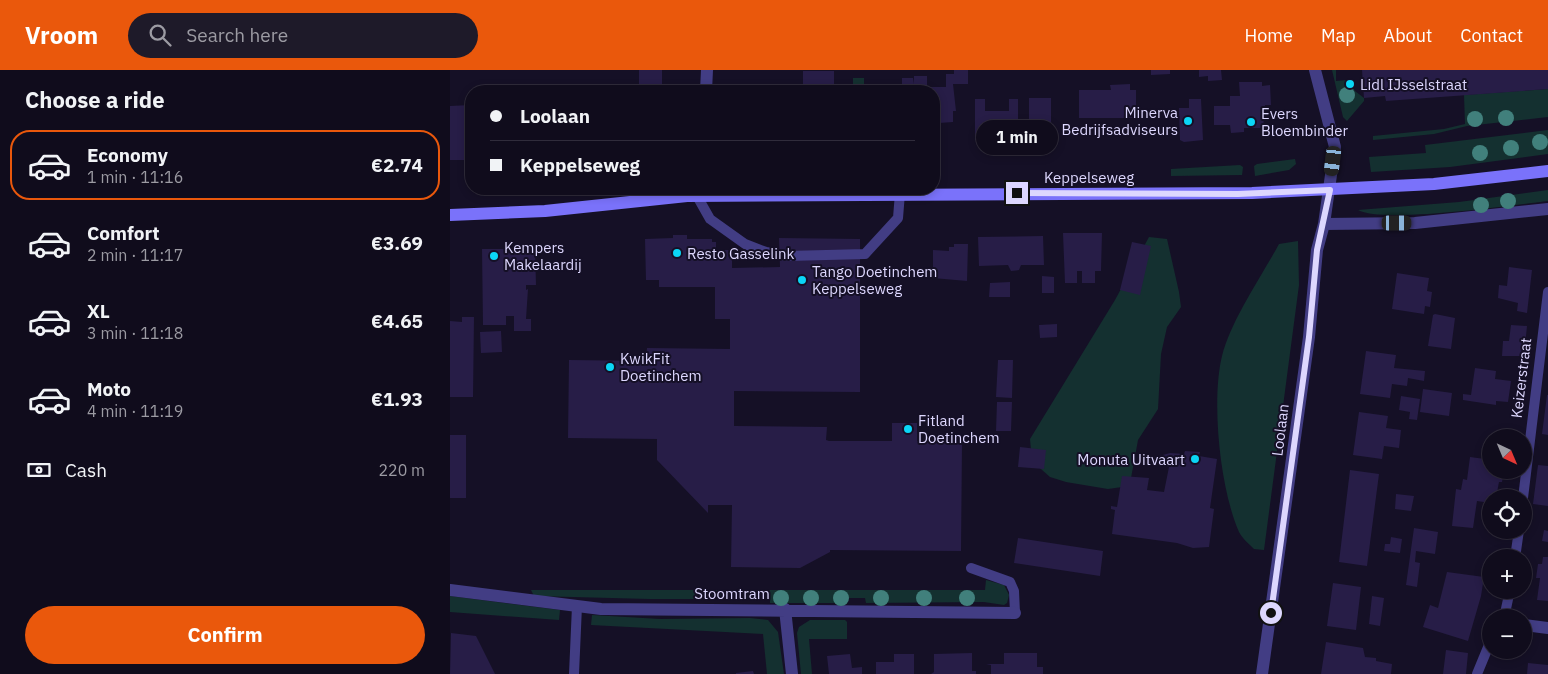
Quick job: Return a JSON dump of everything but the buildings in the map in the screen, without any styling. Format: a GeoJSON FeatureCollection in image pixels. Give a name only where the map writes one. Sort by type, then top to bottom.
{"type":"FeatureCollection","features":[{"type":"Feature","properties":{"kind":"main road","name":"Keppelseweg"},"geometry":{"type":"LineString","coordinates":[[940,193],[1238,194],[1434,184],[1548,171]]}},
{"type":"Feature","properties":{"kind":"main road","name":"Keppelseweg"},"geometry":{"type":"LineString","coordinates":[[450,215],[545,211],[681,195]]}},
{"type":"Feature","properties":{"kind":"main road","name":"Keppelseweg"},"geometry":{"type":"LineString","coordinates":[[775,195],[841,195]]}},
{"type":"Feature","properties":{"kind":"street"},"geometry":{"type":"LineString","coordinates":[[706,85],[707,70]]}},
{"type":"Feature","properties":{"kind":"street","name":"Loolaan"},"geometry":{"type":"LineString","coordinates":[[1262,674],[1309,337],[1317,250],[1330,190],[1335,147],[1315,70]]}},
{"type":"Feature","properties":{"kind":"street"},"geometry":{"type":"LineString","coordinates":[[1324,224],[1416,223],[1548,209]]}},
{"type":"Feature","properties":{"kind":"street","name":"Stoomtram"},"geometry":{"type":"LineString","coordinates":[[450,590],[601,609],[784,609],[1015,613]]}},
{"type":"Feature","properties":{"kind":"street"},"geometry":{"type":"LineString","coordinates":[[784,609],[792,674]]}},
{"type":"Feature","properties":{"kind":"street"},"geometry":{"type":"LineString","coordinates":[[1532,626],[1548,628]]}},
{"type":"Feature","properties":{"kind":"lane"},"geometry":{"type":"LineString","coordinates":[[702,195],[710,219],[745,244],[766,252],[788,256],[865,254],[898,218],[900,195]]}},
{"type":"Feature","properties":{"kind":"lane","name":"Keizerstraat"},"geometry":{"type":"LineString","coordinates":[[1525,489],[1548,292]]}},
{"type":"Feature","properties":{"kind":"lane"},"geometry":{"type":"LineString","coordinates":[[971,568],[1010,582],[1014,591],[1015,613]]}},
{"type":"Feature","properties":{"kind":"lane"},"geometry":{"type":"LineString","coordinates":[[574,674],[578,606]]}},
{"type":"Feature","properties":{"kind":"lane"},"geometry":{"type":"LineString","coordinates":[[1477,674],[1483,659]]}},
{"type":"Feature","properties":{"kind":"green space"},"geometry":{"type":"Polygon","coordinates":[[[1332,70],[1336,70],[1336,81],[1348,80],[1355,91],[1364,98],[1364,101],[1347,121],[1343,117],[1332,70]]]}},
{"type":"Feature","properties":{"kind":"green space"},"geometry":{"type":"Polygon","coordinates":[[[853,78],[864,78],[864,85],[853,85],[853,78]]]}},
{"type":"Feature","properties":{"kind":"green space"},"geometry":{"type":"Polygon","coordinates":[[[1548,89],[1548,117],[1467,126],[1434,134],[1373,140],[1373,136],[1444,129],[1465,124],[1464,95],[1548,89]]]}},
{"type":"Feature","properties":{"kind":"green space"},"geometry":{"type":"Polygon","coordinates":[[[1548,130],[1548,154],[1450,167],[1371,172],[1369,157],[1426,153],[1425,145],[1548,130]]]}},
{"type":"Feature","properties":{"kind":"green space"},"geometry":{"type":"Polygon","coordinates":[[[1295,159],[1296,164],[1289,170],[1255,176],[1254,166],[1257,164],[1295,159]]]}},
{"type":"Feature","properties":{"kind":"green space"},"geometry":{"type":"Polygon","coordinates":[[[1240,165],[1243,167],[1242,175],[1171,176],[1171,169],[1240,165]]]}},
{"type":"Feature","properties":{"kind":"green space"},"geometry":{"type":"Polygon","coordinates":[[[1548,190],[1548,201],[1480,209],[1394,215],[1372,214],[1358,210],[1459,202],[1548,190]]]}},
{"type":"Feature","properties":{"kind":"green space"},"geometry":{"type":"Polygon","coordinates":[[[1149,237],[1167,239],[1181,307],[1167,327],[1161,354],[1158,409],[1138,440],[1131,478],[1122,487],[1108,489],[1066,482],[1050,477],[1032,461],[1030,439],[1115,300],[1149,237]]]}},
{"type":"Feature","properties":{"kind":"green space"},"geometry":{"type":"Polygon","coordinates":[[[1298,241],[1299,285],[1264,550],[1254,549],[1239,532],[1232,514],[1222,469],[1217,396],[1219,375],[1222,356],[1232,328],[1279,244],[1298,241]]]}},
{"type":"Feature","properties":{"kind":"green space"},"geometry":{"type":"Polygon","coordinates":[[[986,580],[1004,585],[1009,595],[1007,603],[1004,605],[984,602],[866,603],[865,598],[847,598],[847,603],[770,603],[770,599],[650,599],[534,596],[531,590],[985,590],[986,580]]]}},
{"type":"Feature","properties":{"kind":"green space"},"geometry":{"type":"Polygon","coordinates":[[[450,596],[560,610],[559,620],[450,612],[450,596]]]}},
{"type":"Feature","properties":{"kind":"green space"},"geometry":{"type":"Polygon","coordinates":[[[592,615],[660,619],[750,618],[768,620],[778,632],[784,674],[767,674],[763,634],[591,625],[592,615]]]}},
{"type":"Feature","properties":{"kind":"green space"},"geometry":{"type":"Polygon","coordinates":[[[810,620],[845,620],[847,622],[847,639],[809,639],[812,674],[801,674],[797,633],[799,627],[810,620]]]}},
{"type":"Feature","properties":{"kind":"place","name":"Lidl IJsselstraat"},"geometry":{"type":"Point","coordinates":[1350,84]}},
{"type":"Feature","properties":{"kind":"place","name":"Minerva Bedrijfsadviseurs"},"geometry":{"type":"Point","coordinates":[1188,121]}},
{"type":"Feature","properties":{"kind":"place","name":"Evers Bloembinder"},"geometry":{"type":"Point","coordinates":[1251,122]}},
{"type":"Feature","properties":{"kind":"place","name":"Resto Gasselink"},"geometry":{"type":"Point","coordinates":[677,253]}},
{"type":"Feature","properties":{"kind":"place","name":"Kempers Makelaardij"},"geometry":{"type":"Point","coordinates":[494,256]}},
{"type":"Feature","properties":{"kind":"place","name":"Tango Doetinchem Keppelseweg"},"geometry":{"type":"Point","coordinates":[802,280]}},
{"type":"Feature","properties":{"kind":"place","name":"KwikFit Doetinchem"},"geometry":{"type":"Point","coordinates":[610,367]}},
{"type":"Feature","properties":{"kind":"place","name":"Fitland Doetinchem"},"geometry":{"type":"Point","coordinates":[908,429]}},
{"type":"Feature","properties":{"kind":"place","name":"Monuta Uitvaart"},"geometry":{"type":"Point","coordinates":[1195,459]}},
{"type":"Feature","properties":{"kind":"route"},"geometry":{"type":"LineString","coordinates":[[1017,193],[1238,194],[1330,190],[1317,250],[1309,337],[1271,613]]}}]}
